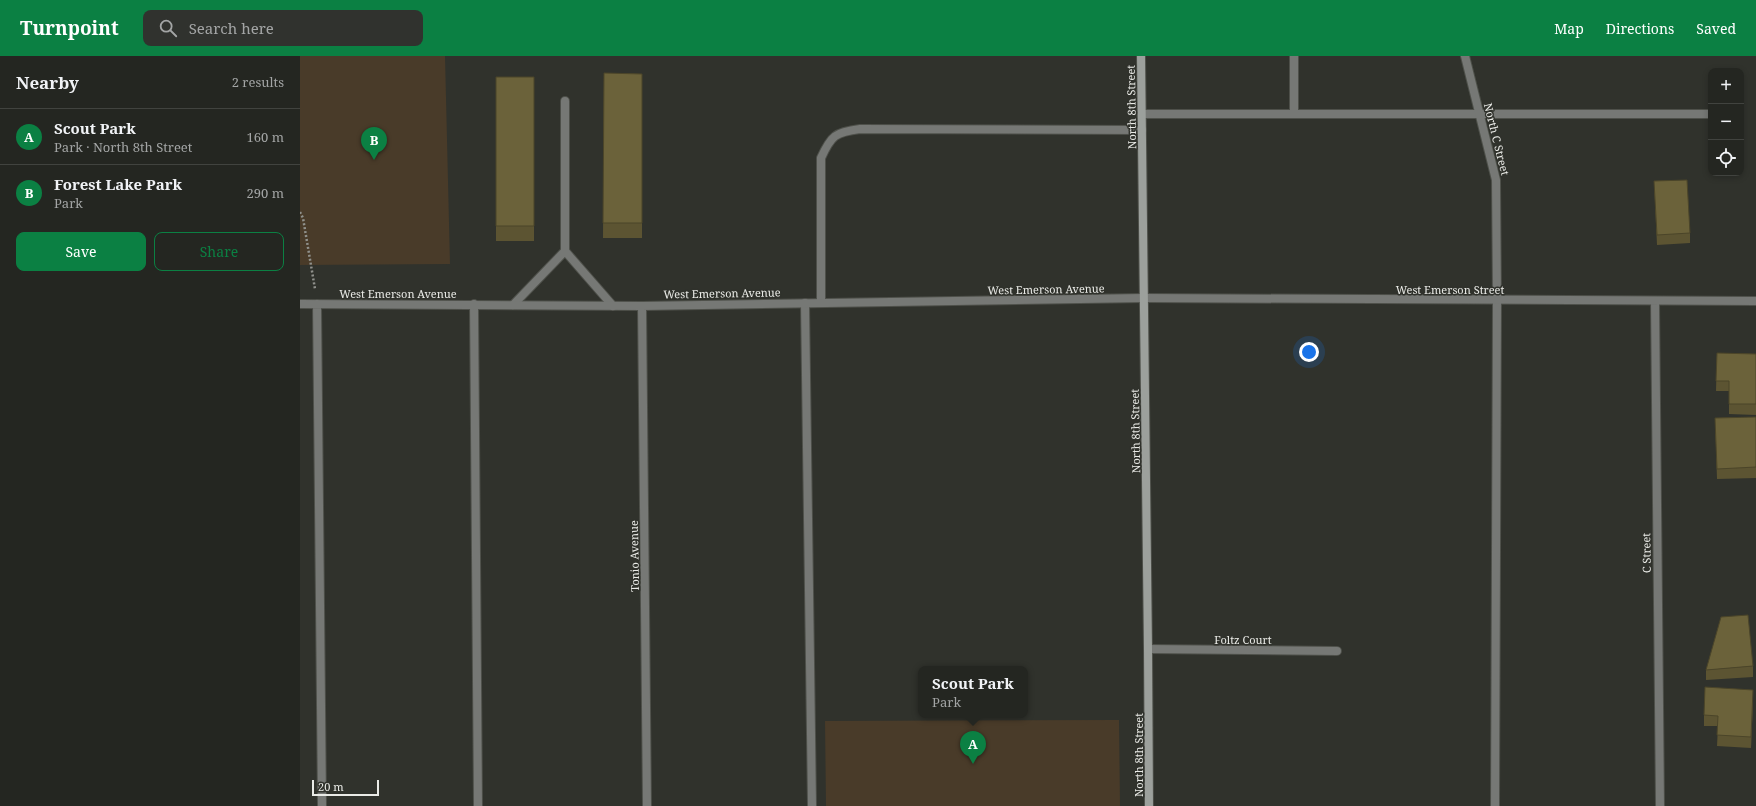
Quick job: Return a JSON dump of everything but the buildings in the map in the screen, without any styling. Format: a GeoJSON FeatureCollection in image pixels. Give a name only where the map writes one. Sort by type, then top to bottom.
{"type":"FeatureCollection","features":[{"type":"Feature","properties":{"kind":"street","name":"North 8th Street"},"geometry":{"type":"LineString","coordinates":[[1141,56],[1149,806]]}},
{"type":"Feature","properties":{"kind":"street"},"geometry":{"type":"LineString","coordinates":[[1294,56],[1294,114]]}},
{"type":"Feature","properties":{"kind":"street","name":"North C Street"},"geometry":{"type":"LineString","coordinates":[[1465,56],[1496,180],[1495,806]]}},
{"type":"Feature","properties":{"kind":"street"},"geometry":{"type":"LineString","coordinates":[[565,102],[565,251],[614,306]]}},
{"type":"Feature","properties":{"kind":"street"},"geometry":{"type":"LineString","coordinates":[[1142,114],[1708,114]]}},
{"type":"Feature","properties":{"kind":"street"},"geometry":{"type":"LineString","coordinates":[[821,303],[821,158],[829,141],[843,131],[860,129],[1142,130]]}},
{"type":"Feature","properties":{"kind":"street"},"geometry":{"type":"LineString","coordinates":[[513,305],[565,251]]}},
{"type":"Feature","properties":{"kind":"street","name":"West Emerson Street"},"geometry":{"type":"LineString","coordinates":[[1144,298],[1756,301]]}},
{"type":"Feature","properties":{"kind":"street","name":"West Emerson Avenue"},"geometry":{"type":"LineString","coordinates":[[300,304],[642,306],[1144,298]]}},
{"type":"Feature","properties":{"kind":"street","name":"C Street"},"geometry":{"type":"LineString","coordinates":[[1655,301],[1660,806]]}},
{"type":"Feature","properties":{"kind":"street"},"geometry":{"type":"LineString","coordinates":[[805,303],[812,806]]}},
{"type":"Feature","properties":{"kind":"street"},"geometry":{"type":"LineString","coordinates":[[317,304],[322,806]]}},
{"type":"Feature","properties":{"kind":"street"},"geometry":{"type":"LineString","coordinates":[[474,304],[478,806]]}},
{"type":"Feature","properties":{"kind":"street","name":"Tonio Avenue"},"geometry":{"type":"LineString","coordinates":[[642,306],[647,806]]}},
{"type":"Feature","properties":{"kind":"street","name":"Foltz Court"},"geometry":{"type":"LineString","coordinates":[[1148,650],[1337,651]]}},
{"type":"Feature","properties":{"kind":"path"},"geometry":{"type":"LineString","coordinates":[[300,212],[303,218],[317,304]]}},
{"type":"Feature","properties":{"kind":"shaded area"},"geometry":{"type":"Polygon","coordinates":[[[300,56],[445,56],[450,264],[300,265],[300,56]]]}},
{"type":"Feature","properties":{"kind":"shaded area"},"geometry":{"type":"Polygon","coordinates":[[[1119,720],[1120,806],[826,806],[825,721],[1119,720]]]}},
{"type":"Feature","properties":{"kind":"place","name":"Forest Lake Park"},"geometry":{"type":"Point","coordinates":[374,160]}},
{"type":"Feature","properties":{"kind":"place","name":"Scout Park"},"geometry":{"type":"Point","coordinates":[973,764]}}]}
